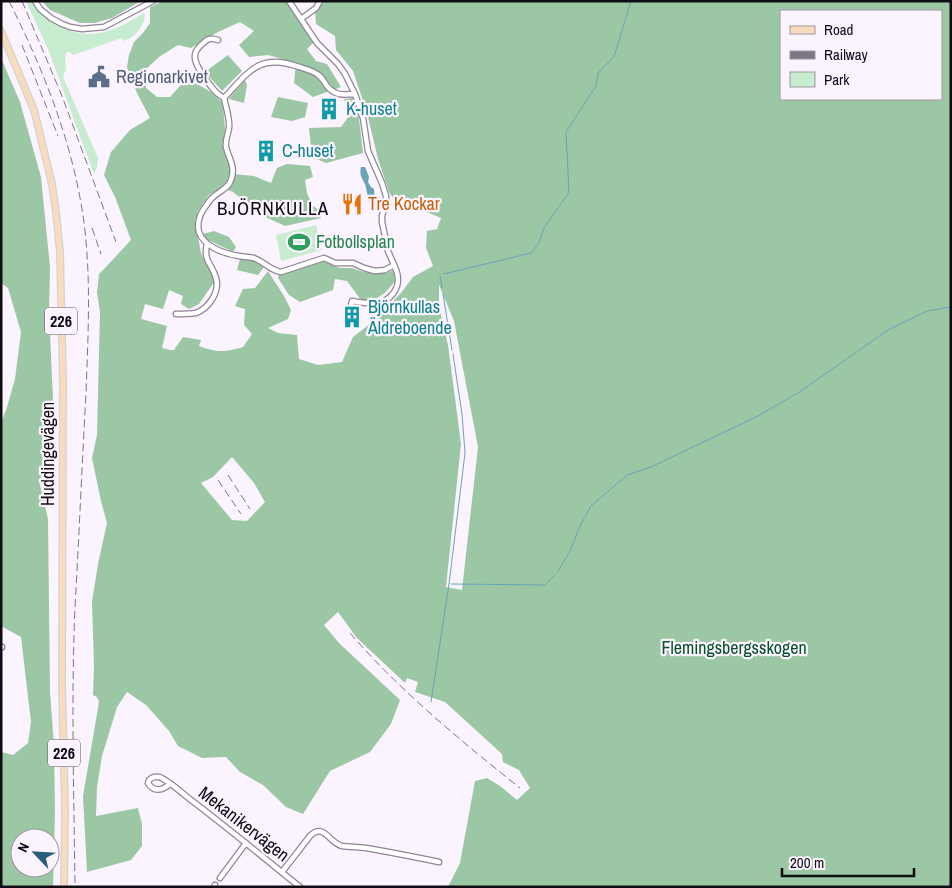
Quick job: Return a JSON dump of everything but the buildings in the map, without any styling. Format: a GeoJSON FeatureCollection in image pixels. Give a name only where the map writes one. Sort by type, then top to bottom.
{"type":"FeatureCollection","features":[{"type":"Feature","properties":{"kind":"main road","name":"Huddingevägen"},"geometry":{"type":"LineString","coordinates":[[1,31],[34,110],[52,184],[60,252],[63,382],[62,684],[65,828],[64,887]]}},
{"type":"Feature","properties":{"kind":"street"},"geometry":{"type":"LineString","coordinates":[[35,1],[40,9],[51,18],[70,27],[82,29],[104,27],[154,1]]}},
{"type":"Feature","properties":{"kind":"street"},"geometry":{"type":"LineString","coordinates":[[289,1],[317,43],[346,74],[362,111],[368,151],[386,196],[382,226],[388,251],[398,274],[398,284],[392,294],[384,301],[376,304],[352,301],[351,305]]}},
{"type":"Feature","properties":{"kind":"street"},"geometry":{"type":"LineString","coordinates":[[301,19],[316,8],[320,1]]}},
{"type":"Feature","properties":{"kind":"street"},"geometry":{"type":"LineString","coordinates":[[218,40],[208,39],[197,49],[194,57],[214,91],[224,98],[229,124],[226,146],[232,163],[233,174],[229,185],[213,197],[202,211],[198,226],[203,241],[230,254],[261,261],[274,270],[281,272],[324,258],[335,263],[353,263],[375,271],[385,270],[394,265]]}},
{"type":"Feature","properties":{"kind":"street"},"geometry":{"type":"LineString","coordinates":[[224,98],[250,71],[260,64],[268,62],[289,63],[318,74],[336,94],[355,94]]}},
{"type":"Feature","properties":{"kind":"street"},"geometry":{"type":"LineString","coordinates":[[176,314],[199,312],[214,297],[217,282],[216,276],[206,257],[207,244]]}},
{"type":"Feature","properties":{"kind":"street","name":"Mekanikervägen"},"geometry":{"type":"LineString","coordinates":[[170,784],[300,887]]}},
{"type":"Feature","properties":{"kind":"street"},"geometry":{"type":"LineString","coordinates":[[282,872],[310,836],[314,832],[319,831],[323,832],[340,846],[362,848],[439,862]]}},
{"type":"Feature","properties":{"kind":"street"},"geometry":{"type":"LineString","coordinates":[[220,878],[246,843]]}},
{"type":"Feature","properties":{"kind":"green space"},"geometry":{"type":"Polygon","coordinates":[[[26,1],[31,1],[38,11],[51,21],[77,33],[99,33],[131,21],[143,13],[145,15],[143,24],[138,31],[127,40],[123,41],[122,38],[73,55],[67,52],[65,55],[66,69],[63,77],[98,158],[94,174],[48,49],[26,1]]]}},
{"type":"Feature","properties":{"kind":"green space"},"geometry":{"type":"Polygon","coordinates":[[[42,1],[141,1],[112,18],[95,23],[80,23],[50,10],[42,1]]]}},
{"type":"Feature","properties":{"kind":"green space","name":"Flemingsbergsskogen"},"geometry":{"type":"Polygon","coordinates":[[[163,1],[286,1],[294,9],[314,42],[307,49],[316,61],[327,64],[341,87],[313,97],[294,83],[296,63],[268,55],[249,57],[239,45],[254,31],[240,22],[191,48],[178,45],[159,57],[145,70],[146,88],[157,97],[170,97],[187,78],[211,92],[223,103],[225,130],[223,146],[231,169],[226,184],[209,195],[198,211],[195,221],[201,253],[215,281],[199,304],[189,309],[181,304],[183,296],[169,290],[163,309],[145,304],[141,319],[167,326],[162,348],[174,350],[183,337],[201,340],[199,346],[216,351],[243,347],[252,334],[244,325],[245,309],[235,306],[243,289],[255,288],[268,271],[291,310],[288,319],[268,328],[278,333],[297,335],[299,359],[318,365],[342,362],[353,337],[401,293],[413,277],[433,266],[426,248],[427,231],[437,229],[441,218],[427,212],[425,200],[393,198],[389,192],[353,71],[336,50],[335,36],[316,24],[315,11],[322,1],[951,1],[951,887],[448,887],[460,863],[475,781],[487,778],[517,800],[530,788],[519,770],[503,762],[502,754],[445,702],[415,692],[418,682],[407,678],[405,683],[357,638],[338,612],[324,625],[339,643],[400,700],[391,724],[370,752],[330,771],[303,814],[286,807],[263,785],[240,772],[226,757],[202,758],[178,746],[169,731],[146,705],[127,692],[117,707],[102,756],[97,787],[96,816],[138,808],[142,824],[142,846],[131,860],[87,872],[83,796],[99,702],[97,697],[93,695],[92,602],[107,523],[92,458],[97,435],[100,312],[97,292],[99,274],[131,240],[115,197],[104,175],[111,152],[130,130],[150,118],[137,93],[127,67],[134,42],[150,23],[150,7],[163,1]],[[439,285],[439,307],[448,345],[461,444],[446,587],[462,590],[478,447],[454,321],[439,285]],[[232,457],[213,477],[201,483],[232,520],[247,521],[265,502],[254,483],[232,457]]]}},
{"type":"Feature","properties":{"kind":"green space"},"geometry":{"type":"Polygon","coordinates":[[[228,55],[242,71],[222,91],[205,72],[228,55]]]}},
{"type":"Feature","properties":{"kind":"green space"},"geometry":{"type":"Polygon","coordinates":[[[1,58],[20,102],[41,177],[50,267],[49,312],[53,399],[45,434],[40,485],[48,519],[50,692],[54,745],[55,828],[10,828],[10,878],[53,878],[53,887],[1,887],[1,752],[13,755],[28,743],[31,722],[21,637],[1,626],[1,423],[15,379],[21,332],[8,288],[1,283],[1,58]]]}},
{"type":"Feature","properties":{"kind":"green space"},"geometry":{"type":"Polygon","coordinates":[[[245,80],[247,85],[244,103],[229,99],[245,80]]]}},
{"type":"Feature","properties":{"kind":"green space"},"geometry":{"type":"Polygon","coordinates":[[[278,97],[308,103],[305,117],[292,121],[271,117],[278,97]]]}},
{"type":"Feature","properties":{"kind":"green space"},"geometry":{"type":"Polygon","coordinates":[[[353,98],[358,110],[363,153],[326,163],[312,157],[309,128],[341,127],[349,116],[344,99],[353,98]]]}},
{"type":"Feature","properties":{"kind":"green space"},"geometry":{"type":"Polygon","coordinates":[[[287,164],[310,166],[313,177],[305,180],[307,193],[312,205],[319,210],[321,218],[285,226],[250,210],[243,200],[224,188],[233,174],[254,176],[271,183],[277,168],[287,164]]]}},
{"type":"Feature","properties":{"kind":"green space","name":"Fotbollsplan"},"geometry":{"type":"Polygon","coordinates":[[[316,225],[322,250],[281,261],[276,235],[316,225]]]}},
{"type":"Feature","properties":{"kind":"green space"},"geometry":{"type":"Polygon","coordinates":[[[214,231],[229,237],[236,247],[233,252],[206,239],[203,234],[214,231]]]}},
{"type":"Feature","properties":{"kind":"green space"},"geometry":{"type":"Polygon","coordinates":[[[240,259],[254,261],[264,267],[258,275],[237,270],[240,259]]]}},
{"type":"Feature","properties":{"kind":"green space"},"geometry":{"type":"Polygon","coordinates":[[[322,261],[340,268],[352,268],[363,272],[387,273],[394,270],[395,281],[381,296],[367,300],[361,300],[347,281],[335,279],[333,290],[300,302],[289,295],[278,278],[279,274],[322,261]]]}},
{"type":"Feature","properties":{"kind":"water"},"geometry":{"type":"Polygon","coordinates":[[[361,167],[365,167],[369,177],[368,182],[374,189],[375,201],[369,202],[361,174],[361,167]]]}},
{"type":"Feature","properties":{"kind":"waterway"},"geometry":{"type":"LineString","coordinates":[[444,274],[531,253],[539,243],[544,228],[569,192],[566,132],[596,86],[598,73],[614,57],[631,1]]}},
{"type":"Feature","properties":{"kind":"waterway"},"geometry":{"type":"LineString","coordinates":[[440,276],[442,288]]}},
{"type":"Feature","properties":{"kind":"waterway"},"geometry":{"type":"LineString","coordinates":[[443,294],[452,350]]}},
{"type":"Feature","properties":{"kind":"waterway"},"geometry":{"type":"LineString","coordinates":[[558,571],[570,551],[580,526],[591,506],[627,475],[651,467],[756,417],[798,393],[888,330],[927,311],[951,307]]}},
{"type":"Feature","properties":{"kind":"waterway"},"geometry":{"type":"LineString","coordinates":[[431,702],[449,584],[465,453],[462,414],[453,354]]}},
{"type":"Feature","properties":{"kind":"waterway"},"geometry":{"type":"LineString","coordinates":[[451,584],[545,585],[554,576]]}},
{"type":"Feature","properties":{"kind":"railway"},"geometry":{"type":"LineString","coordinates":[[9,1],[33,51],[53,102],[70,155],[82,209],[87,255],[88,348],[73,677],[75,887]]}},
{"type":"Feature","properties":{"kind":"railway"},"geometry":{"type":"LineString","coordinates":[[22,1],[62,96],[116,242]]}},
{"type":"Feature","properties":{"kind":"railway"},"geometry":{"type":"LineString","coordinates":[[22,45],[58,136]]}},
{"type":"Feature","properties":{"kind":"railway"},"geometry":{"type":"LineString","coordinates":[[92,228],[101,254]]}},
{"type":"Feature","properties":{"kind":"railway"},"geometry":{"type":"LineString","coordinates":[[228,475],[250,509]]}},
{"type":"Feature","properties":{"kind":"railway"},"geometry":{"type":"LineString","coordinates":[[218,480],[241,514]]}},
{"type":"Feature","properties":{"kind":"railway"},"geometry":{"type":"LineString","coordinates":[[350,633],[410,695],[520,788]]}},
{"type":"Feature","properties":{"kind":"place","name":"Regionarkivet"},"geometry":{"type":"Point","coordinates":[99,77]}},
{"type":"Feature","properties":{"kind":"place","name":"K-huset"},"geometry":{"type":"Point","coordinates":[329,109]}},
{"type":"Feature","properties":{"kind":"place","name":"C-huset"},"geometry":{"type":"Point","coordinates":[266,151]}},
{"type":"Feature","properties":{"kind":"place","name":"Tre Kockar"},"geometry":{"type":"Point","coordinates":[352,204]}},
{"type":"Feature","properties":{"kind":"place","name":"Fotbollsplan"},"geometry":{"type":"Point","coordinates":[299,242]}},
{"type":"Feature","properties":{"kind":"place","name":"Björnkullas Äldreboende"},"geometry":{"type":"Point","coordinates":[352,317]}},
{"type":"Feature","properties":{"kind":"district","name":"BJÖRNKULLA"},"geometry":{"type":"Point","coordinates":[273,208]}}]}
